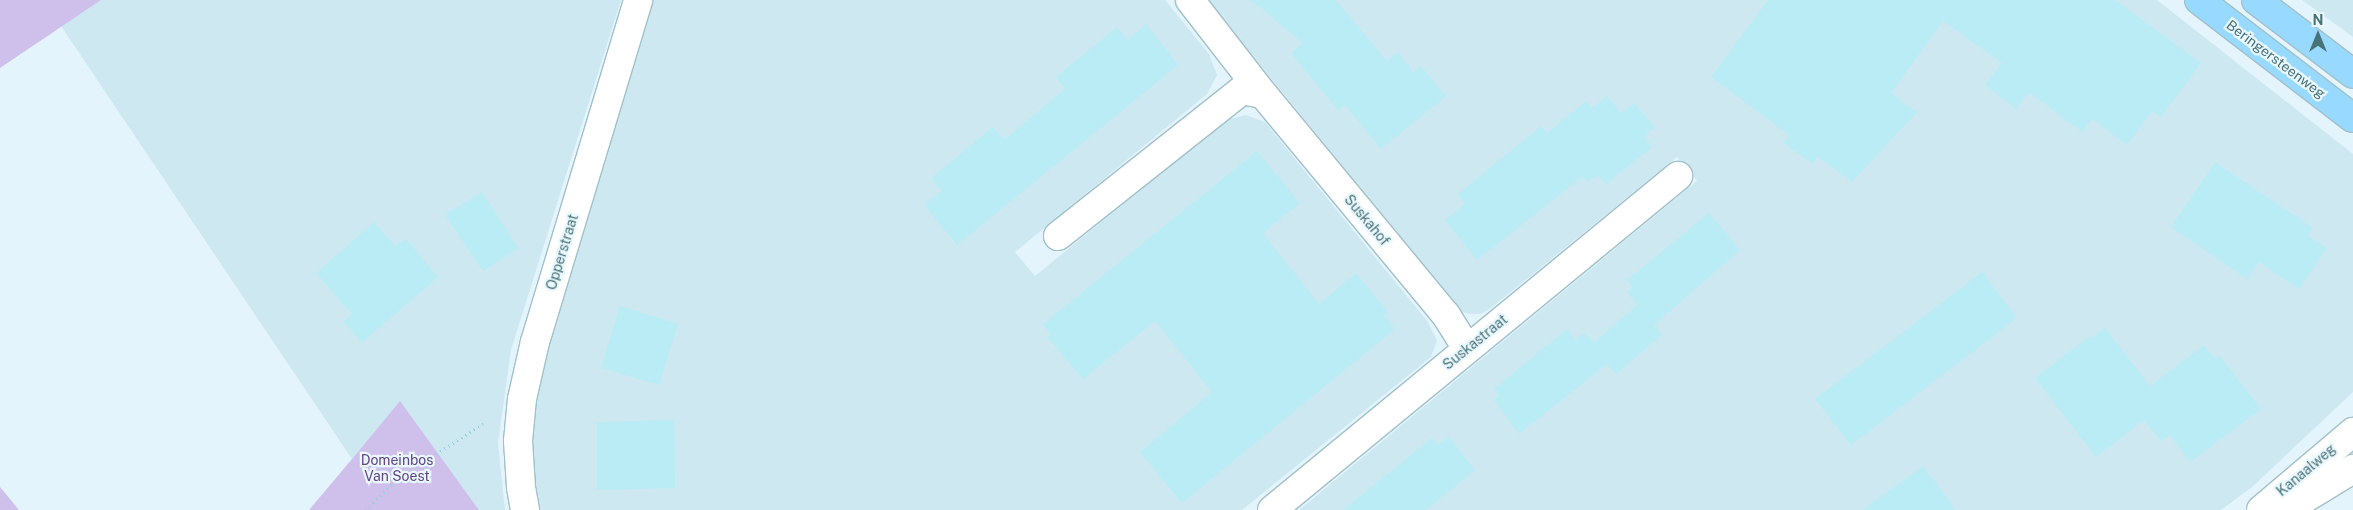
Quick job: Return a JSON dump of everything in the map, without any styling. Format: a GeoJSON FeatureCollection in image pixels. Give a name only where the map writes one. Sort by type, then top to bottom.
{"type":"FeatureCollection","features":[{"type":"Feature","properties":{"kind":"main road","name":"Beringersteenweg"},"geometry":{"type":"LineString","coordinates":[[2199,0],[2353,118]]}},
{"type":"Feature","properties":{"kind":"main road"},"geometry":{"type":"LineString","coordinates":[[2256,0],[2353,74]]}},
{"type":"Feature","properties":{"kind":"street","name":"Opperstraat"},"geometry":{"type":"LineString","coordinates":[[525,510],[521,487],[518,441],[522,399],[535,342],[638,0]]}},
{"type":"Feature","properties":{"kind":"street","name":"Suskahof"},"geometry":{"type":"LineString","coordinates":[[1190,0],[1263,94],[1446,315],[1467,348]]}},
{"type":"Feature","properties":{"kind":"street"},"geometry":{"type":"LineString","coordinates":[[1058,236],[1242,90],[1263,94]]}},
{"type":"Feature","properties":{"kind":"street","name":"Suskastraat"},"geometry":{"type":"LineString","coordinates":[[1272,510],[1678,176]]}},
{"type":"Feature","properties":{"kind":"street","name":"Kanaalweg"},"geometry":{"type":"LineString","coordinates":[[2261,510],[2353,432]]}},
{"type":"Feature","properties":{"kind":"street","name":"Kanaalweg"},"geometry":{"type":"LineString","coordinates":[[2286,510],[2353,469]]}},
{"type":"Feature","properties":{"kind":"path"},"geometry":{"type":"LineString","coordinates":[[366,510],[398,478],[522,399]]}},
{"type":"Feature","properties":{"kind":"shaded area"},"geometry":{"type":"Polygon","coordinates":[[[101,0],[621,0],[511,350],[498,443],[505,510],[479,510],[400,402],[352,459],[61,26],[101,0]]]}},
{"type":"Feature","properties":{"kind":"shaded area"},"geometry":{"type":"Polygon","coordinates":[[[654,0],[1165,0],[1209,54],[1217,75],[1207,94],[1015,252],[1035,276],[1226,120],[1246,115],[1265,122],[1428,322],[1437,341],[1431,357],[1242,510],[536,510],[532,425],[543,357],[654,0]]]}},
{"type":"Feature","properties":{"kind":"shaded area"},"geometry":{"type":"Polygon","coordinates":[[[1207,0],[2157,0],[2353,154],[2353,392],[2252,487],[2221,510],[1299,510],[1697,181],[1677,157],[1491,308],[1481,314],[1462,312],[1207,0]]]}},
{"type":"Feature","properties":{"kind":"shaded area"},"geometry":{"type":"Polygon","coordinates":[[[2302,0],[2353,0],[2353,37],[2302,0]]]}},
{"type":"Feature","properties":{"kind":"green space"},"geometry":{"type":"Polygon","coordinates":[[[0,0],[101,0],[0,68],[0,0]]]}},
{"type":"Feature","properties":{"kind":"green space","name":"Domeinbos Van Soest"},"geometry":{"type":"Polygon","coordinates":[[[400,401],[479,510],[309,510],[352,459],[400,401]]]}},
{"type":"Feature","properties":{"kind":"green space"},"geometry":{"type":"Polygon","coordinates":[[[0,487],[19,510],[0,510],[0,487]]]}},
{"type":"Feature","properties":{"kind":"building"},"geometry":{"type":"Polygon","coordinates":[[[1251,0],[1336,0],[1387,61],[1398,52],[1413,72],[1421,66],[1446,96],[1381,149],[1345,105],[1338,110],[1291,53],[1303,43],[1251,0]]]}},
{"type":"Feature","properties":{"kind":"building"},"geometry":{"type":"Polygon","coordinates":[[[1768,0],[2115,0],[2201,63],[2161,117],[2152,111],[2127,145],[2092,119],[2082,132],[2029,92],[2016,109],[1985,85],[2002,63],[1943,21],[1891,93],[1917,112],[1852,182],[1818,157],[1812,164],[1784,143],[1789,135],[1711,77],[1768,0]]]}},
{"type":"Feature","properties":{"kind":"building"},"geometry":{"type":"Polygon","coordinates":[[[1146,24],[1178,65],[957,245],[924,205],[942,191],[931,178],[993,127],[1004,140],[1065,89],[1056,77],[1117,27],[1128,40],[1146,24]]]}},
{"type":"Feature","properties":{"kind":"building"},"geometry":{"type":"Polygon","coordinates":[[[1607,96],[1621,113],[1634,103],[1655,127],[1644,136],[1652,147],[1606,184],[1598,175],[1587,182],[1582,177],[1477,260],[1445,220],[1465,204],[1458,194],[1541,126],[1547,133],[1586,101],[1592,108],[1607,96]]]}},
{"type":"Feature","properties":{"kind":"building"},"geometry":{"type":"Polygon","coordinates":[[[1257,151],[1300,203],[1263,233],[1319,304],[1356,273],[1388,312],[1384,315],[1395,329],[1182,503],[1140,452],[1212,392],[1155,321],[1083,379],[1048,338],[1051,335],[1043,324],[1257,151]]]}},
{"type":"Feature","properties":{"kind":"building"},"geometry":{"type":"Polygon","coordinates":[[[2215,162],[2313,228],[2308,236],[2327,248],[2299,289],[2259,262],[2247,279],[2171,227],[2215,162]]]}},
{"type":"Feature","properties":{"kind":"building"},"geometry":{"type":"Polygon","coordinates":[[[482,192],[518,248],[483,271],[445,215],[482,192]]]}},
{"type":"Feature","properties":{"kind":"building"},"geometry":{"type":"Polygon","coordinates":[[[1709,213],[1740,250],[1654,325],[1662,335],[1616,374],[1607,364],[1519,434],[1494,400],[1499,396],[1494,389],[1567,329],[1575,340],[1584,333],[1594,343],[1637,305],[1627,292],[1633,288],[1627,280],[1709,213]]]}},
{"type":"Feature","properties":{"kind":"building"},"geometry":{"type":"Polygon","coordinates":[[[374,222],[395,246],[406,239],[438,277],[362,343],[344,322],[352,314],[316,273],[374,222]]]}},
{"type":"Feature","properties":{"kind":"building"},"geometry":{"type":"Polygon","coordinates":[[[1982,272],[2017,318],[1851,445],[1815,399],[1982,272]]]}},
{"type":"Feature","properties":{"kind":"building"},"geometry":{"type":"Polygon","coordinates":[[[620,306],[678,324],[659,385],[601,368],[620,306]]]}},
{"type":"Feature","properties":{"kind":"building"},"geometry":{"type":"Polygon","coordinates":[[[2105,328],[2150,386],[2204,345],[2214,358],[2219,355],[2261,409],[2190,462],[2170,435],[2161,441],[2144,420],[2096,457],[2035,378],[2090,336],[2092,338],[2105,328]]]}},
{"type":"Feature","properties":{"kind":"building"},"geometry":{"type":"Polygon","coordinates":[[[674,420],[675,488],[597,490],[597,422],[674,420]]]}},
{"type":"Feature","properties":{"kind":"building"},"geometry":{"type":"Polygon","coordinates":[[[1449,437],[1475,470],[1426,510],[1343,510],[1432,438],[1438,445],[1449,437]]]}},
{"type":"Feature","properties":{"kind":"building"},"geometry":{"type":"Polygon","coordinates":[[[1923,466],[1956,510],[1863,510],[1923,466]]]}}]}
